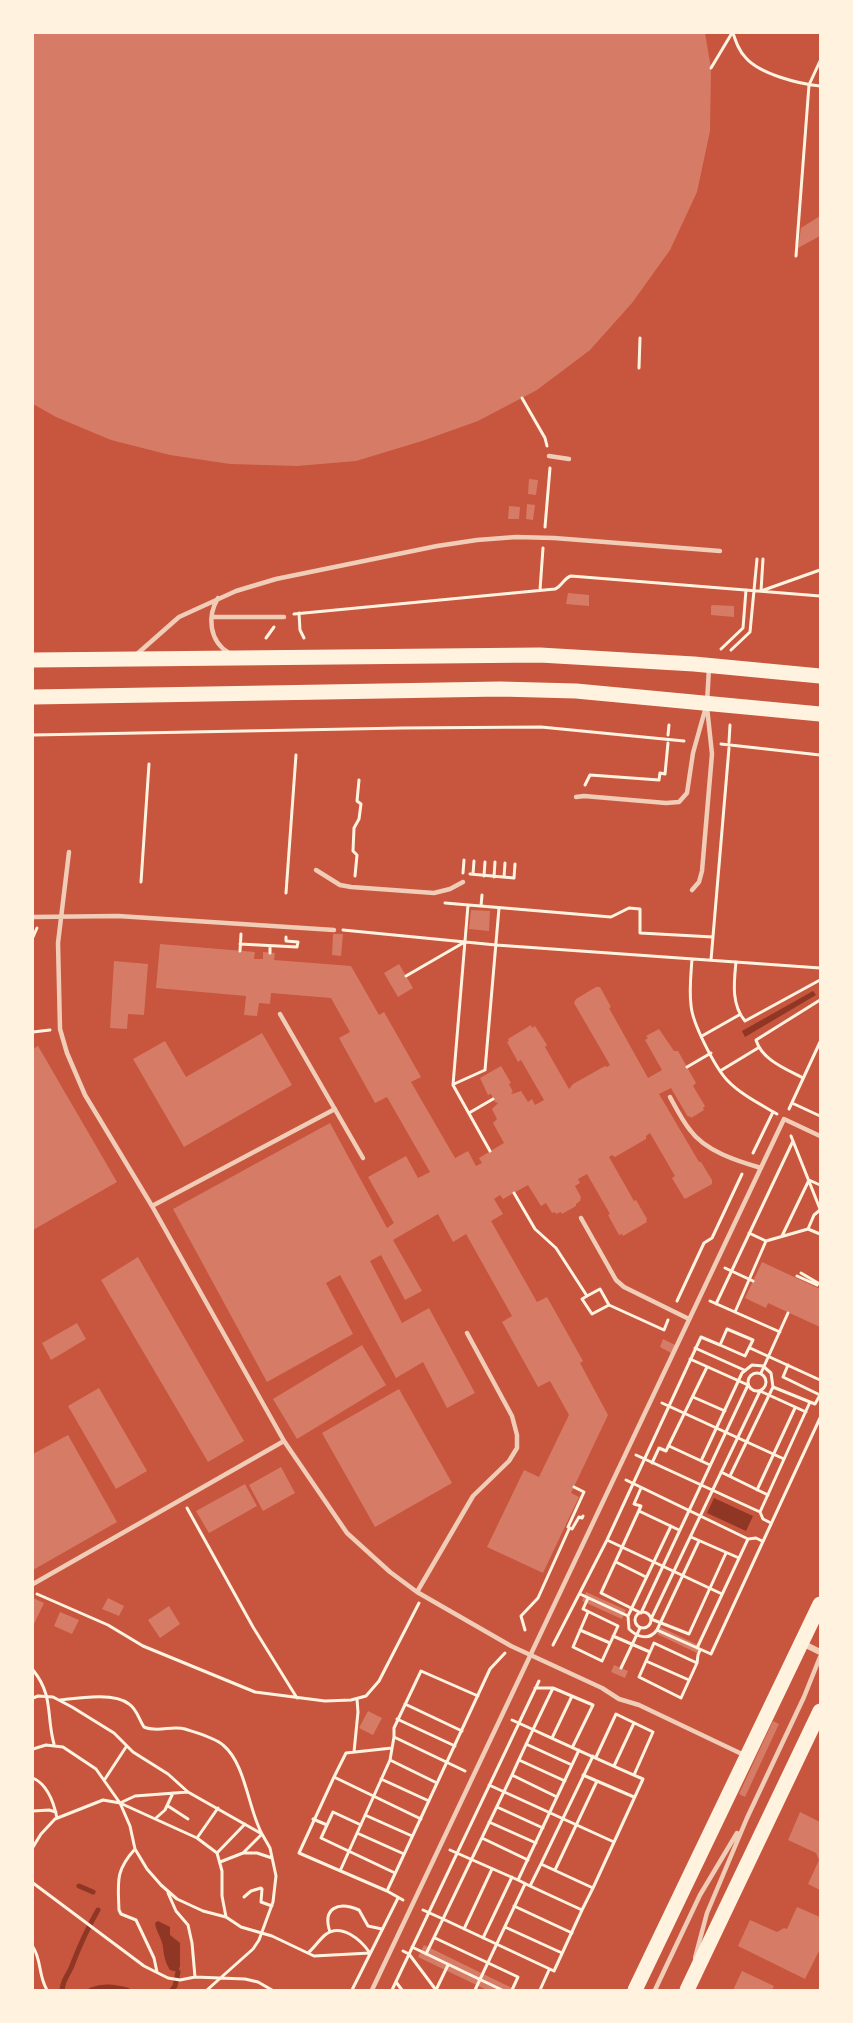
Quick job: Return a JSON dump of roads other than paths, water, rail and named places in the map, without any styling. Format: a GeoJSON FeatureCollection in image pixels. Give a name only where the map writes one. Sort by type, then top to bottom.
{"type":"FeatureCollection","features":[{"type":"Feature","properties":{"kind":"main road"},"geometry":{"type":"LineString","coordinates":[[33,660],[540,655],[820,676]]}},
{"type":"Feature","properties":{"kind":"main road"},"geometry":{"type":"LineString","coordinates":[[33,697],[500,689],[576,691],[820,714]]}},
{"type":"Feature","properties":{"kind":"main road"},"geometry":{"type":"LineString","coordinates":[[635,1990],[820,1604]]}},
{"type":"Feature","properties":{"kind":"main road"},"geometry":{"type":"LineString","coordinates":[[687,1990],[820,1711]]}},
{"type":"Feature","properties":{"kind":"street"},"geometry":{"type":"LineString","coordinates":[[801,1643],[820,1652]]}},
{"type":"Feature","properties":{"kind":"lane"},"geometry":{"type":"LineString","coordinates":[[549,456],[569,459]]}},
{"type":"Feature","properties":{"kind":"lane"},"geometry":{"type":"LineString","coordinates":[[131,659],[179,617],[218,598],[276,579],[378,557],[467,541],[516,537],[720,551]]}},
{"type":"Feature","properties":{"kind":"lane"},"geometry":{"type":"LineString","coordinates":[[218,598],[213,607],[212,631],[216,642],[235,657]]}},
{"type":"Feature","properties":{"kind":"lane"},"geometry":{"type":"LineString","coordinates":[[212,617],[284,617]]}},
{"type":"Feature","properties":{"kind":"lane"},"geometry":{"type":"LineString","coordinates":[[576,797],[666,803],[679,802],[684,799],[690,784],[693,753],[707,704],[710,666]]}},
{"type":"Feature","properties":{"kind":"lane"},"geometry":{"type":"LineString","coordinates":[[693,890],[699,882],[702,871],[711,765],[712,744],[707,704]]}},
{"type":"Feature","properties":{"kind":"lane"},"geometry":{"type":"LineString","coordinates":[[69,852],[58,943],[60,1029],[67,1053],[86,1095],[152,1206],[284,1442],[347,1533],[390,1572],[417,1592],[530,1655],[602,1688],[619,1699],[639,1705],[747,1756]]}},
{"type":"Feature","properties":{"kind":"lane"},"geometry":{"type":"LineString","coordinates":[[316,870],[340,885],[354,887],[434,893],[450,889],[463,882]]}},
{"type":"Feature","properties":{"kind":"lane"},"geometry":{"type":"LineString","coordinates":[[33,917],[118,916],[334,930]]}},
{"type":"Feature","properties":{"kind":"lane"},"geometry":{"type":"LineString","coordinates":[[280,1014],[363,1158]]}},
{"type":"Feature","properties":{"kind":"lane"},"geometry":{"type":"LineString","coordinates":[[670,1097],[691,1132],[735,1161],[761,1168]]}},
{"type":"Feature","properties":{"kind":"lane"},"geometry":{"type":"LineString","coordinates":[[152,1206],[335,1109]]}},
{"type":"Feature","properties":{"kind":"lane"},"geometry":{"type":"LineString","coordinates":[[372,1990],[784,1119],[820,1136]]}},
{"type":"Feature","properties":{"kind":"lane"},"geometry":{"type":"LineString","coordinates":[[581,1218],[616,1280],[624,1287],[689,1319]]}},
{"type":"Feature","properties":{"kind":"lane"},"geometry":{"type":"LineString","coordinates":[[417,1592],[473,1496],[509,1461],[517,1448],[517,1435],[512,1416],[467,1333]]}},
{"type":"Feature","properties":{"kind":"lane"},"geometry":{"type":"LineString","coordinates":[[33,1584],[284,1442]]}},
{"type":"Feature","properties":{"kind":"lane"},"geometry":{"type":"LineString","coordinates":[[687,1990],[707,1913],[820,1657]]}},
{"type":"Feature","properties":{"kind":"lane"},"geometry":{"type":"LineString","coordinates":[[655,1990],[700,1895],[747,1818]]}},
{"type":"Feature","properties":{"kind":"waterway"},"geometry":{"type":"LineString","coordinates":[[79,1886],[93,1892]]}},
{"type":"Feature","properties":{"kind":"waterway"},"geometry":{"type":"LineString","coordinates":[[62,1990],[64,1981],[98,1910]]}},
{"type":"Feature","properties":{"kind":"waterway"},"geometry":{"type":"LineString","coordinates":[[172,1990],[178,1972]]}},
{"type":"Feature","properties":{"kind":"waterway"},"geometry":{"type":"LineString","coordinates":[[91,1990],[100,1987],[127,1990]]}}]}
